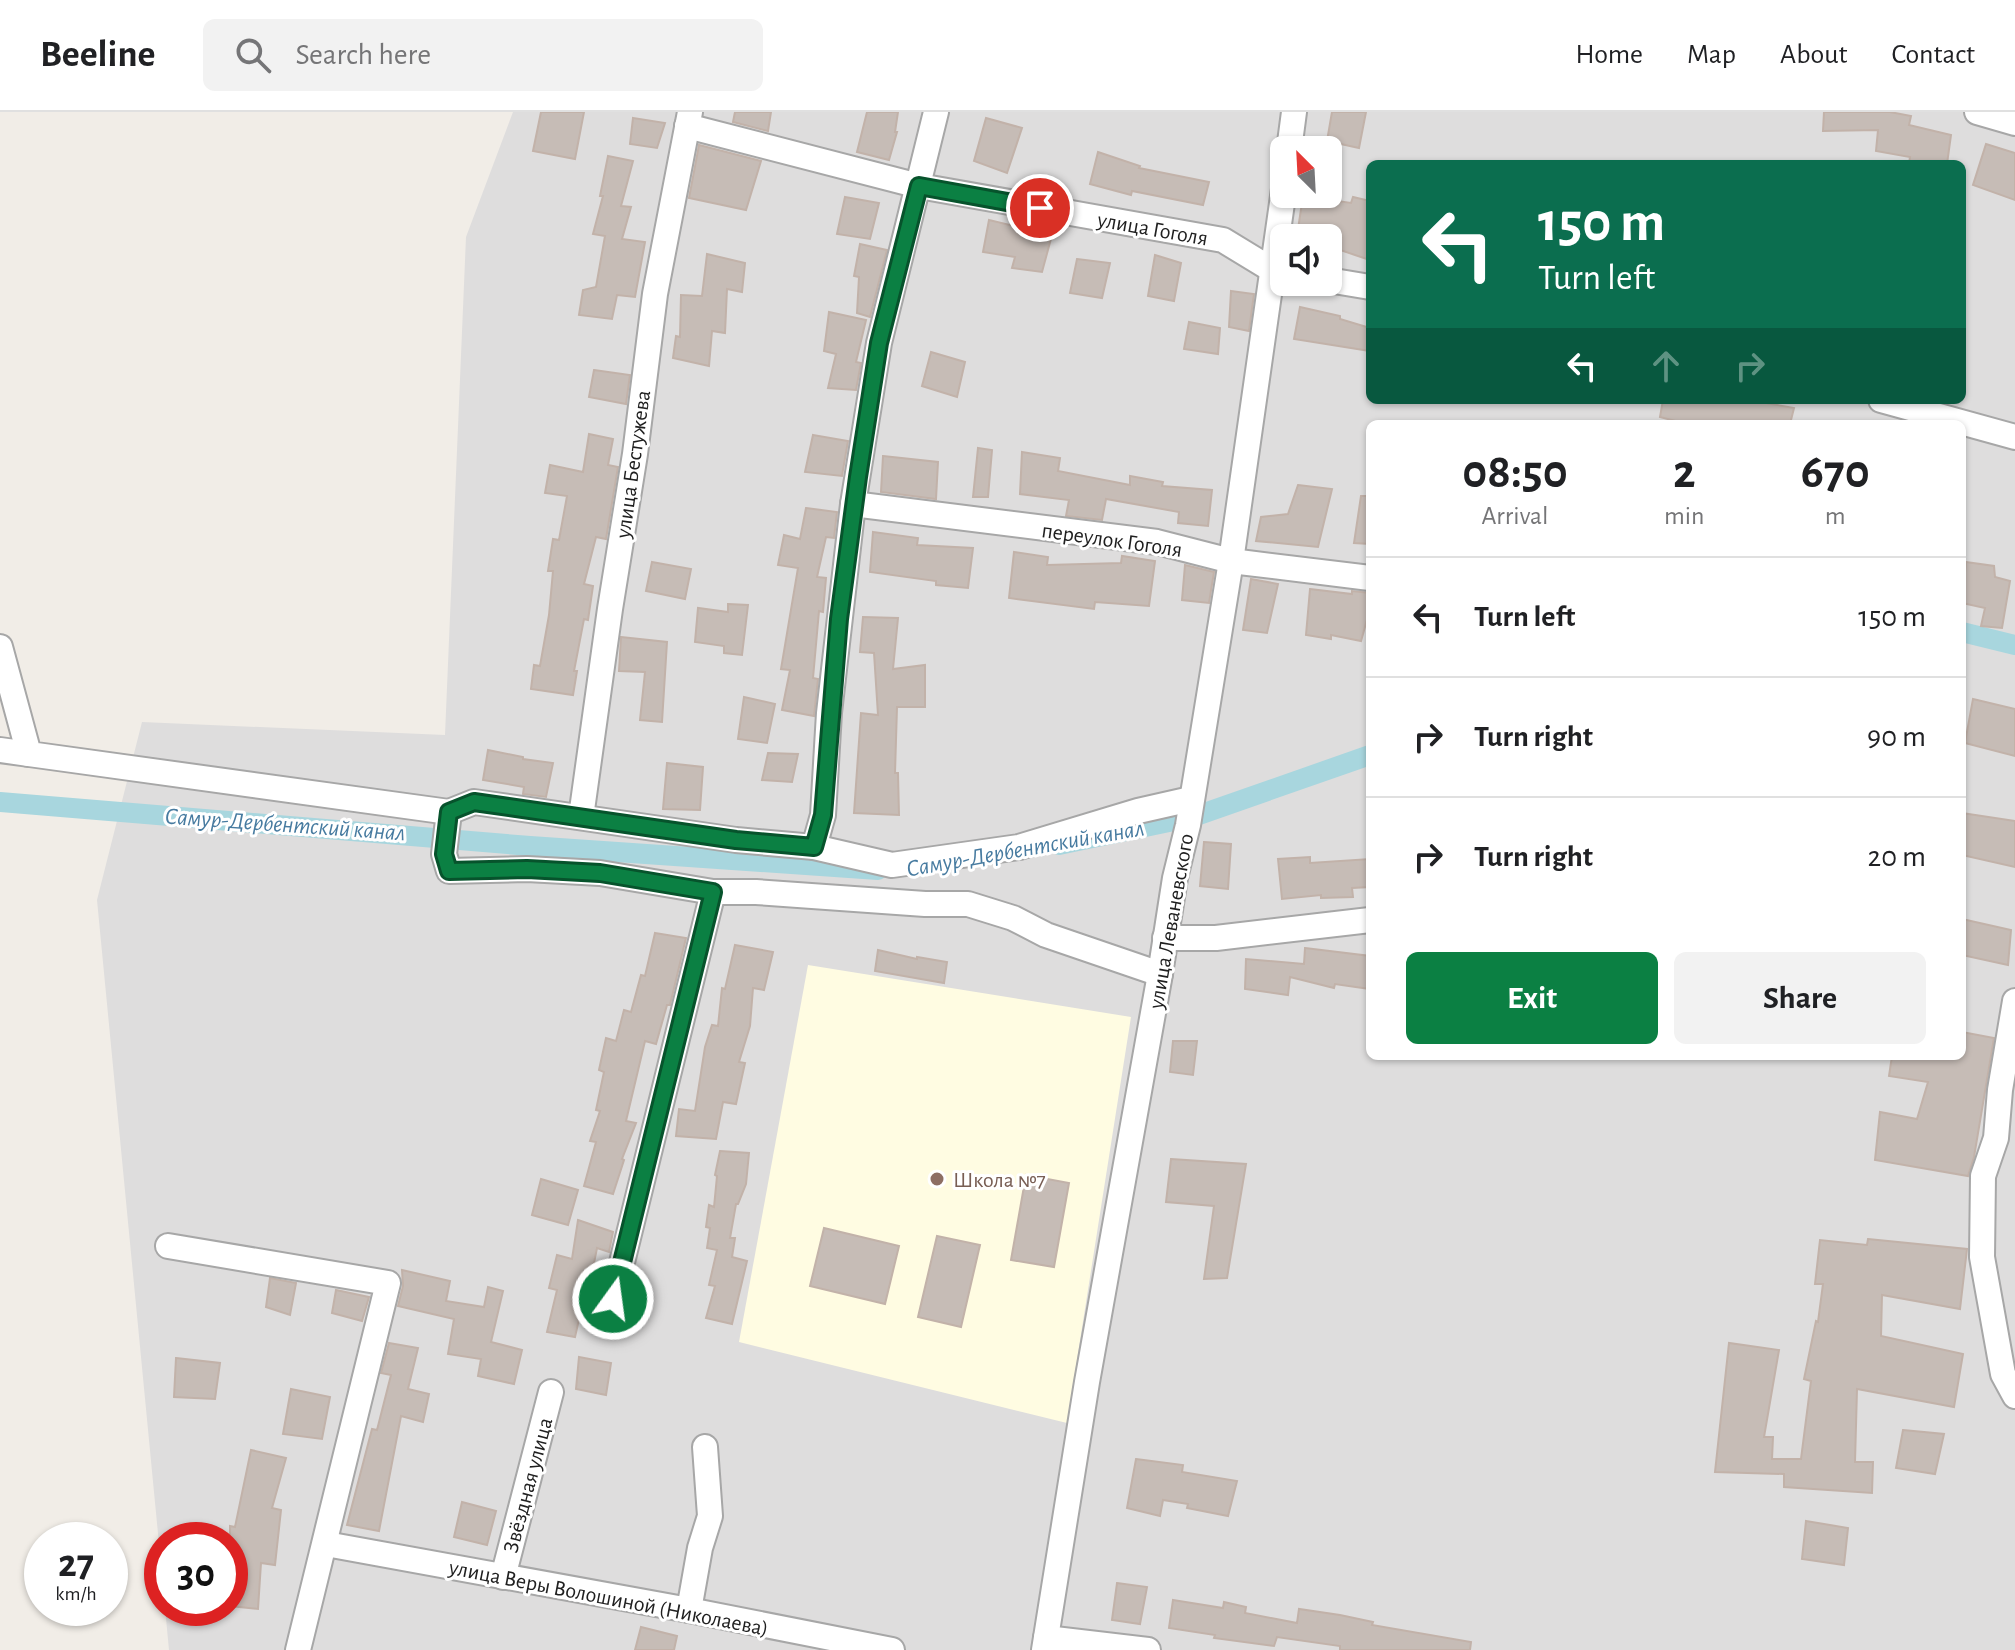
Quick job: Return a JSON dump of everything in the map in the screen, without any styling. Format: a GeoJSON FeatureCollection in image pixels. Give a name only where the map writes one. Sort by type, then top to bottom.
{"type":"FeatureCollection","features":[{"type":"Feature","properties":{"kind":"street"},"geometry":{"type":"LineString","coordinates":[[814,847],[823,815],[834,666],[853,504],[879,343],[936,112]]}},
{"type":"Feature","properties":{"kind":"street"},"geometry":{"type":"LineString","coordinates":[[1291,136],[1294,112]]}},
{"type":"Feature","properties":{"kind":"street"},"geometry":{"type":"LineString","coordinates":[[1977,112],[2015,123]]}},
{"type":"Feature","properties":{"kind":"street","name":"улица Гоголя"},"geometry":{"type":"LineString","coordinates":[[689,119],[919,186],[1223,240],[1270,267]]}},
{"type":"Feature","properties":{"kind":"street","name":"улица Бестужева"},"geometry":{"type":"LineString","coordinates":[[581,817],[635,454],[655,294],[689,119]]}},
{"type":"Feature","properties":{"kind":"street"},"geometry":{"type":"LineString","coordinates":[[1342,282],[1366,286]]}},
{"type":"Feature","properties":{"kind":"street","name":"улица Леваневского"},"geometry":{"type":"LineString","coordinates":[[1045,1644],[1087,1382],[1175,878],[1190,811],[1275,296]]}},
{"type":"Feature","properties":{"kind":"street"},"geometry":{"type":"LineString","coordinates":[[1895,404],[1953,420]]}},
{"type":"Feature","properties":{"kind":"street"},"geometry":{"type":"LineString","coordinates":[[1966,423],[2015,437]]}},
{"type":"Feature","properties":{"kind":"street","name":"переулок Гоголя"},"geometry":{"type":"LineString","coordinates":[[853,504],[1157,542],[1231,561],[1366,578]]}},
{"type":"Feature","properties":{"kind":"street"},"geometry":{"type":"LineString","coordinates":[[0,647],[29,754]]}},
{"type":"Feature","properties":{"kind":"street"},"geometry":{"type":"LineString","coordinates":[[0,750],[449,818],[474,802],[736,840],[814,847],[892,865],[1019,847],[1138,811],[1190,811]]}},
{"type":"Feature","properties":{"kind":"street"},"geometry":{"type":"LineString","coordinates":[[449,818],[444,854],[449,871],[527,869],[600,873],[713,892],[968,904],[1013,918],[1046,935],[1160,974]]}},
{"type":"Feature","properties":{"kind":"street"},"geometry":{"type":"LineString","coordinates":[[613,1299],[713,892]]}},
{"type":"Feature","properties":{"kind":"street"},"geometry":{"type":"LineString","coordinates":[[1165,938],[1216,938],[1366,920]]}},
{"type":"Feature","properties":{"kind":"street"},"geometry":{"type":"LineString","coordinates":[[2015,1001],[2000,1090],[1996,1138],[1983,1176],[1982,1257],[2003,1374],[2015,1396]]}},
{"type":"Feature","properties":{"kind":"street"},"geometry":{"type":"LineString","coordinates":[[168,1246],[388,1283],[298,1650]]}},
{"type":"Feature","properties":{"kind":"street","name":"Звёздная улица"},"geometry":{"type":"LineString","coordinates":[[503,1577],[551,1392]]}},
{"type":"Feature","properties":{"kind":"street"},"geometry":{"type":"LineString","coordinates":[[689,1610],[700,1548],[710,1516],[705,1447]]}},
{"type":"Feature","properties":{"kind":"street","name":"улица Веры Волошиной (Николаева)"},"geometry":{"type":"LineString","coordinates":[[326,1544],[689,1610],[842,1646],[892,1650]]}},
{"type":"Feature","properties":{"kind":"street"},"geometry":{"type":"LineString","coordinates":[[1045,1644],[1148,1650]]}},
{"type":"Feature","properties":{"kind":"shaded area"},"geometry":{"type":"Polygon","coordinates":[[[513,112],[2015,112],[2015,1650],[169,1650],[167,1626],[248,1626],[248,1522],[157,1522],[97,900],[142,722],[445,735],[466,237],[513,112]]]}},
{"type":"Feature","properties":{"kind":"shaded area","name":"Школа №7"},"geometry":{"type":"Polygon","coordinates":[[[808,965],[1131,1017],[1067,1423],[739,1342],[808,965]]]}},
{"type":"Feature","properties":{"kind":"building"},"geometry":{"type":"Polygon","coordinates":[[[541,112],[584,112],[575,159],[533,151],[541,112]]]}},
{"type":"Feature","properties":{"kind":"building"},"geometry":{"type":"Polygon","coordinates":[[[735,112],[771,112],[768,131],[733,122],[735,112]]]}},
{"type":"Feature","properties":{"kind":"building"},"geometry":{"type":"Polygon","coordinates":[[[867,112],[898,112],[897,132],[889,160],[857,152],[867,112]]]}},
{"type":"Feature","properties":{"kind":"building"},"geometry":{"type":"Polygon","coordinates":[[[1332,112],[1366,112],[1359,148],[1342,144],[1342,136],[1328,136],[1332,112]]]}},
{"type":"Feature","properties":{"kind":"building"},"geometry":{"type":"Polygon","coordinates":[[[1824,112],[1890,112],[1911,116],[1909,125],[1951,135],[1948,160],[1910,160],[1910,157],[1876,151],[1878,130],[1823,131],[1824,112]]]}},
{"type":"Feature","properties":{"kind":"building"},"geometry":{"type":"Polygon","coordinates":[[[633,118],[665,123],[657,148],[630,144],[633,118]]]}},
{"type":"Feature","properties":{"kind":"building"},"geometry":{"type":"Polygon","coordinates":[[[986,118],[1022,128],[1007,173],[974,161],[986,118]]]}},
{"type":"Feature","properties":{"kind":"building"},"geometry":{"type":"Polygon","coordinates":[[[1986,144],[2015,153],[2015,200],[1973,185],[1986,144]]]}},
{"type":"Feature","properties":{"kind":"building"},"geometry":{"type":"Polygon","coordinates":[[[699,145],[761,161],[746,210],[689,198],[699,145]]]}},
{"type":"Feature","properties":{"kind":"building"},"geometry":{"type":"Polygon","coordinates":[[[1098,152],[1139,168],[1209,182],[1203,205],[1132,191],[1131,195],[1090,184],[1098,152]]]}},
{"type":"Feature","properties":{"kind":"building"},"geometry":{"type":"Polygon","coordinates":[[[608,156],[633,161],[621,206],[631,207],[622,239],[645,242],[635,297],[617,295],[612,319],[579,315],[583,290],[596,287],[605,236],[593,234],[603,196],[600,196],[608,156]]]}},
{"type":"Feature","properties":{"kind":"building"},"geometry":{"type":"Polygon","coordinates":[[[845,197],[879,203],[870,239],[837,234],[845,197]]]}},
{"type":"Feature","properties":{"kind":"building"},"geometry":{"type":"Polygon","coordinates":[[[1353,197],[1366,200],[1366,259],[1342,251],[1342,224],[1299,224],[1301,208],[1342,208],[1342,202],[1351,203],[1353,197]]]}},
{"type":"Feature","properties":{"kind":"building"},"geometry":{"type":"Polygon","coordinates":[[[989,220],[1052,235],[1042,272],[1012,268],[1015,257],[983,252],[989,220]]]}},
{"type":"Feature","properties":{"kind":"building"},"geometry":{"type":"Polygon","coordinates":[[[860,244],[887,250],[870,317],[857,313],[859,277],[854,276],[860,244]]]}},
{"type":"Feature","properties":{"kind":"building"},"geometry":{"type":"Polygon","coordinates":[[[707,254],[745,263],[742,292],[727,289],[725,333],[712,331],[709,366],[673,358],[676,336],[680,337],[681,295],[702,296],[707,254]]]}},
{"type":"Feature","properties":{"kind":"building"},"geometry":{"type":"Polygon","coordinates":[[[1155,255],[1181,263],[1174,301],[1148,296],[1155,255]]]}},
{"type":"Feature","properties":{"kind":"building"},"geometry":{"type":"Polygon","coordinates":[[[1077,259],[1110,263],[1102,298],[1070,293],[1077,259]]]}},
{"type":"Feature","properties":{"kind":"building"},"geometry":{"type":"Polygon","coordinates":[[[1231,291],[1254,294],[1249,331],[1229,327],[1231,291]]]}},
{"type":"Feature","properties":{"kind":"building"},"geometry":{"type":"Polygon","coordinates":[[[1300,307],[1340,316],[1340,319],[1366,327],[1366,350],[1294,339],[1300,307]]]}},
{"type":"Feature","properties":{"kind":"building"},"geometry":{"type":"Polygon","coordinates":[[[829,312],[866,320],[856,362],[861,363],[856,390],[828,388],[836,354],[824,351],[829,312]]]}},
{"type":"Feature","properties":{"kind":"building"},"geometry":{"type":"Polygon","coordinates":[[[1189,322],[1220,328],[1218,354],[1184,349],[1189,322]]]}},
{"type":"Feature","properties":{"kind":"building"},"geometry":{"type":"Polygon","coordinates":[[[931,352],[965,362],[957,397],[922,386],[931,352]]]}},
{"type":"Feature","properties":{"kind":"building"},"geometry":{"type":"Polygon","coordinates":[[[594,370],[630,375],[626,404],[589,397],[594,370]]]}},
{"type":"Feature","properties":{"kind":"building"},"geometry":{"type":"Polygon","coordinates":[[[1662,404],[1772,404],[1794,408],[1791,420],[1672,420],[1660,417],[1662,404]]]}},
{"type":"Feature","properties":{"kind":"building"},"geometry":{"type":"Polygon","coordinates":[[[589,434],[613,439],[608,465],[618,467],[606,539],[596,537],[584,584],[593,586],[588,620],[584,619],[574,671],[577,671],[573,695],[531,689],[534,665],[540,666],[549,615],[553,571],[548,571],[553,539],[559,540],[567,496],[545,493],[550,465],[583,472],[589,434]]]}},
{"type":"Feature","properties":{"kind":"building"},"geometry":{"type":"Polygon","coordinates":[[[813,435],[848,441],[842,476],[805,472],[813,435]]]}},
{"type":"Feature","properties":{"kind":"building"},"geometry":{"type":"Polygon","coordinates":[[[978,448],[992,450],[988,497],[973,497],[978,448]]]}},
{"type":"Feature","properties":{"kind":"building"},"geometry":{"type":"Polygon","coordinates":[[[1022,452],[1060,458],[1058,471],[1130,485],[1130,476],[1163,482],[1162,486],[1212,490],[1208,526],[1178,523],[1179,512],[1106,499],[1102,520],[1066,516],[1069,500],[1020,494],[1022,452]]]}},
{"type":"Feature","properties":{"kind":"building"},"geometry":{"type":"Polygon","coordinates":[[[883,456],[938,462],[936,499],[881,492],[883,456]]]}},
{"type":"Feature","properties":{"kind":"building"},"geometry":{"type":"Polygon","coordinates":[[[1298,485],[1332,489],[1318,547],[1256,541],[1261,517],[1288,514],[1298,485]]]}},
{"type":"Feature","properties":{"kind":"building"},"geometry":{"type":"Polygon","coordinates":[[[1361,496],[1366,496],[1366,544],[1354,543],[1361,496]]]}},
{"type":"Feature","properties":{"kind":"building"},"geometry":{"type":"Polygon","coordinates":[[[806,508],[837,512],[834,538],[826,537],[817,577],[826,578],[823,612],[819,611],[813,678],[818,679],[814,716],[782,710],[790,670],[781,669],[798,568],[778,565],[784,535],[800,539],[806,508]]]}},
{"type":"Feature","properties":{"kind":"building"},"geometry":{"type":"Polygon","coordinates":[[[873,532],[918,538],[917,545],[973,548],[968,588],[870,572],[873,532]]]}},
{"type":"Feature","properties":{"kind":"building"},"geometry":{"type":"Polygon","coordinates":[[[1014,552],[1048,557],[1047,565],[1121,563],[1122,556],[1155,561],[1149,606],[1095,602],[1094,609],[1009,598],[1014,552]]]}},
{"type":"Feature","properties":{"kind":"building"},"geometry":{"type":"Polygon","coordinates":[[[652,562],[691,569],[685,599],[646,591],[652,562]]]}},
{"type":"Feature","properties":{"kind":"building"},"geometry":{"type":"Polygon","coordinates":[[[1966,562],[1994,566],[1995,577],[2010,581],[2002,628],[1981,626],[1985,608],[1966,604],[1966,562]]]}},
{"type":"Feature","properties":{"kind":"building"},"geometry":{"type":"Polygon","coordinates":[[[1185,565],[1214,572],[1209,603],[1182,600],[1185,565]]]}},
{"type":"Feature","properties":{"kind":"building"},"geometry":{"type":"Polygon","coordinates":[[[1251,579],[1278,584],[1267,633],[1243,630],[1251,579]]]}},
{"type":"Feature","properties":{"kind":"building"},"geometry":{"type":"Polygon","coordinates":[[[1310,589],[1366,593],[1366,623],[1361,641],[1331,635],[1331,639],[1306,635],[1310,589]]]}},
{"type":"Feature","properties":{"kind":"building"},"geometry":{"type":"Polygon","coordinates":[[[728,604],[748,605],[742,655],[724,653],[724,646],[695,642],[698,608],[728,612],[728,604]]]}},
{"type":"Feature","properties":{"kind":"building"},"geometry":{"type":"Polygon","coordinates":[[[863,617],[898,618],[893,669],[925,665],[925,707],[897,707],[895,773],[898,773],[899,815],[854,813],[861,713],[878,715],[874,653],[860,652],[863,617]]]}},
{"type":"Feature","properties":{"kind":"building"},"geometry":{"type":"Polygon","coordinates":[[[621,637],[667,642],[662,722],[640,720],[645,672],[619,671],[621,637]]]}},
{"type":"Feature","properties":{"kind":"building"},"geometry":{"type":"Polygon","coordinates":[[[744,697],[775,704],[767,743],[738,739],[744,697]]]}},
{"type":"Feature","properties":{"kind":"building"},"geometry":{"type":"Polygon","coordinates":[[[1973,699],[2015,709],[2015,756],[1966,743],[1973,699]]]}},
{"type":"Feature","properties":{"kind":"building"},"geometry":{"type":"Polygon","coordinates":[[[488,750],[553,763],[546,797],[523,794],[524,787],[483,780],[488,750]]]}},
{"type":"Feature","properties":{"kind":"building"},"geometry":{"type":"Polygon","coordinates":[[[768,753],[798,754],[792,782],[762,780],[768,753]]]}},
{"type":"Feature","properties":{"kind":"building"},"geometry":{"type":"Polygon","coordinates":[[[667,763],[703,767],[700,810],[663,809],[667,763]]]}},
{"type":"Feature","properties":{"kind":"building"},"geometry":{"type":"Polygon","coordinates":[[[1966,814],[2015,821],[2015,867],[1966,856],[1966,814]]]}},
{"type":"Feature","properties":{"kind":"building"},"geometry":{"type":"Polygon","coordinates":[[[1204,842],[1231,844],[1228,889],[1200,886],[1204,842]]]}},
{"type":"Feature","properties":{"kind":"building"},"geometry":{"type":"Polygon","coordinates":[[[1310,857],[1310,863],[1366,859],[1366,887],[1352,888],[1353,897],[1321,898],[1321,895],[1282,899],[1278,859],[1310,857]]]}},
{"type":"Feature","properties":{"kind":"building"},"geometry":{"type":"Polygon","coordinates":[[[1966,920],[2011,930],[2008,965],[1966,956],[1966,920]]]}},
{"type":"Feature","properties":{"kind":"building"},"geometry":{"type":"Polygon","coordinates":[[[655,933],[686,938],[670,1005],[667,1005],[656,1044],[645,1041],[626,1121],[636,1123],[613,1194],[584,1186],[596,1142],[590,1141],[600,1111],[596,1110],[604,1072],[599,1070],[606,1038],[616,1041],[624,1010],[631,1012],[641,975],[645,976],[655,933]]]}},
{"type":"Feature","properties":{"kind":"building"},"geometry":{"type":"Polygon","coordinates":[[[735,945],[773,952],[764,990],[753,988],[750,1026],[739,1062],[745,1063],[736,1104],[723,1102],[716,1139],[676,1136],[679,1109],[695,1111],[705,1047],[712,1025],[718,1026],[722,988],[725,989],[735,945]]]}},
{"type":"Feature","properties":{"kind":"building"},"geometry":{"type":"Polygon","coordinates":[[[1305,948],[1366,956],[1366,988],[1335,984],[1334,988],[1290,977],[1288,995],[1245,989],[1246,959],[1304,964],[1305,948]]]}},
{"type":"Feature","properties":{"kind":"building"},"geometry":{"type":"Polygon","coordinates":[[[878,950],[947,962],[944,983],[875,971],[878,950]]]}},
{"type":"Feature","properties":{"kind":"building"},"geometry":{"type":"Polygon","coordinates":[[[1966,1033],[1994,1038],[1968,1176],[1875,1160],[1880,1112],[1917,1119],[1928,1082],[1889,1076],[1891,1060],[1966,1060],[1966,1033]]]}},
{"type":"Feature","properties":{"kind":"building"},"geometry":{"type":"Polygon","coordinates":[[[1173,1041],[1197,1041],[1193,1075],[1170,1072],[1173,1041]]]}},
{"type":"Feature","properties":{"kind":"building"},"geometry":{"type":"Polygon","coordinates":[[[720,1151],[749,1153],[746,1184],[736,1204],[730,1238],[735,1238],[732,1257],[747,1261],[732,1324],[706,1318],[715,1286],[709,1285],[717,1250],[707,1248],[710,1228],[706,1227],[709,1205],[714,1207],[715,1175],[720,1151]]]}},
{"type":"Feature","properties":{"kind":"building"},"geometry":{"type":"Polygon","coordinates":[[[1171,1159],[1246,1164],[1227,1278],[1204,1279],[1214,1206],[1166,1202],[1171,1159]]]}},
{"type":"Feature","properties":{"kind":"building"},"geometry":{"type":"Polygon","coordinates":[[[1026,1175],[1069,1183],[1054,1267],[1011,1260],[1026,1175]]]}},
{"type":"Feature","properties":{"kind":"building"},"geometry":{"type":"Polygon","coordinates":[[[541,1179],[578,1190],[568,1225],[532,1215],[541,1179]]]}},
{"type":"Feature","properties":{"kind":"building"},"geometry":{"type":"Polygon","coordinates":[[[578,1220],[613,1232],[609,1252],[597,1248],[575,1337],[547,1332],[557,1290],[549,1288],[557,1255],[572,1259],[578,1220]]]}},
{"type":"Feature","properties":{"kind":"building"},"geometry":{"type":"Polygon","coordinates":[[[824,1228],[899,1246],[885,1304],[810,1286],[824,1228]]]}},
{"type":"Feature","properties":{"kind":"building"},"geometry":{"type":"Polygon","coordinates":[[[937,1236],[980,1245],[961,1327],[918,1317],[937,1236]]]}},
{"type":"Feature","properties":{"kind":"building"},"geometry":{"type":"Polygon","coordinates":[[[1868,1239],[1967,1249],[1960,1309],[1882,1295],[1881,1336],[1963,1354],[1954,1407],[1857,1389],[1855,1462],[1873,1462],[1872,1493],[1784,1487],[1784,1474],[1715,1472],[1729,1343],[1779,1350],[1764,1437],[1773,1437],[1772,1459],[1801,1459],[1811,1381],[1804,1379],[1818,1322],[1823,1284],[1815,1284],[1820,1240],[1867,1245],[1868,1239]]]}},
{"type":"Feature","properties":{"kind":"building"},"geometry":{"type":"Polygon","coordinates":[[[402,1270],[450,1281],[446,1301],[484,1307],[488,1287],[503,1291],[491,1342],[522,1350],[514,1384],[478,1376],[481,1359],[448,1354],[454,1319],[398,1306],[403,1286],[402,1270]]]}},
{"type":"Feature","properties":{"kind":"building"},"geometry":{"type":"Polygon","coordinates":[[[270,1278],[296,1283],[290,1315],[266,1307],[270,1278]]]}},
{"type":"Feature","properties":{"kind":"building"},"geometry":{"type":"Polygon","coordinates":[[[336,1290],[369,1297],[362,1321],[332,1313],[336,1290]]]}},
{"type":"Feature","properties":{"kind":"building"},"geometry":{"type":"Polygon","coordinates":[[[389,1343],[418,1348],[408,1389],[429,1394],[423,1422],[401,1416],[379,1531],[347,1525],[372,1429],[377,1430],[391,1375],[381,1373],[389,1343]]]}},
{"type":"Feature","properties":{"kind":"building"},"geometry":{"type":"Polygon","coordinates":[[[579,1357],[611,1363],[606,1395],[576,1389],[579,1357]]]}},
{"type":"Feature","properties":{"kind":"building"},"geometry":{"type":"Polygon","coordinates":[[[176,1358],[220,1363],[215,1399],[174,1397],[176,1358]]]}},
{"type":"Feature","properties":{"kind":"building"},"geometry":{"type":"Polygon","coordinates":[[[291,1389],[330,1397],[322,1439],[283,1434],[291,1389]]]}},
{"type":"Feature","properties":{"kind":"building"},"geometry":{"type":"Polygon","coordinates":[[[1903,1430],[1944,1434],[1935,1474],[1896,1468],[1903,1430]]]}},
{"type":"Feature","properties":{"kind":"building"},"geometry":{"type":"Polygon","coordinates":[[[251,1450],[286,1458],[272,1508],[281,1510],[275,1565],[261,1563],[258,1609],[248,1608],[248,1522],[236,1522],[251,1450]]]}},
{"type":"Feature","properties":{"kind":"building"},"geometry":{"type":"Polygon","coordinates":[[[1136,1459],[1183,1465],[1182,1472],[1237,1481],[1228,1516],[1163,1500],[1160,1516],[1127,1508],[1136,1459]]]}},
{"type":"Feature","properties":{"kind":"building"},"geometry":{"type":"Polygon","coordinates":[[[462,1502],[496,1511],[487,1545],[454,1537],[462,1502]]]}},
{"type":"Feature","properties":{"kind":"building"},"geometry":{"type":"Polygon","coordinates":[[[1806,1521],[1848,1528],[1844,1565],[1802,1559],[1806,1521]]]}},
{"type":"Feature","properties":{"kind":"building"},"geometry":{"type":"Polygon","coordinates":[[[1117,1583],[1147,1587],[1140,1624],[1112,1620],[1117,1583]]]}},
{"type":"Feature","properties":{"kind":"building"},"geometry":{"type":"Polygon","coordinates":[[[1173,1600],[1223,1608],[1224,1602],[1246,1607],[1245,1613],[1297,1623],[1299,1609],[1340,1615],[1373,1622],[1372,1625],[1471,1642],[1470,1650],[1340,1650],[1340,1646],[1277,1637],[1274,1646],[1214,1638],[1215,1635],[1169,1628],[1173,1600]]]}},
{"type":"Feature","properties":{"kind":"building"},"geometry":{"type":"Polygon","coordinates":[[[641,1627],[677,1636],[674,1650],[635,1650],[641,1627]]]}},
{"type":"Feature","properties":{"kind":"waterway","name":"Самур-Дербентский канал"},"geometry":{"type":"LineString","coordinates":[[1966,633],[2015,645]]}},
{"type":"Feature","properties":{"kind":"waterway","name":"Самур-Дербентский канал"},"geometry":{"type":"LineString","coordinates":[[1059,845],[1193,817],[1366,756]]}},
{"type":"Feature","properties":{"kind":"waterway","name":"Самур-Дербентский канал"},"geometry":{"type":"LineString","coordinates":[[0,802],[530,846],[878,870]]}},
{"type":"Feature","properties":{"kind":"place","name":"Школа №7"},"geometry":{"type":"Point","coordinates":[937,1179]}},
{"type":"Feature","properties":{"kind":"route"},"geometry":{"type":"LineString","coordinates":[[613,1299],[713,892],[600,873],[527,869],[449,871],[444,854],[449,812],[474,802],[736,840],[814,847],[823,815],[839,619],[879,343],[919,186],[1040,208]]}}]}
